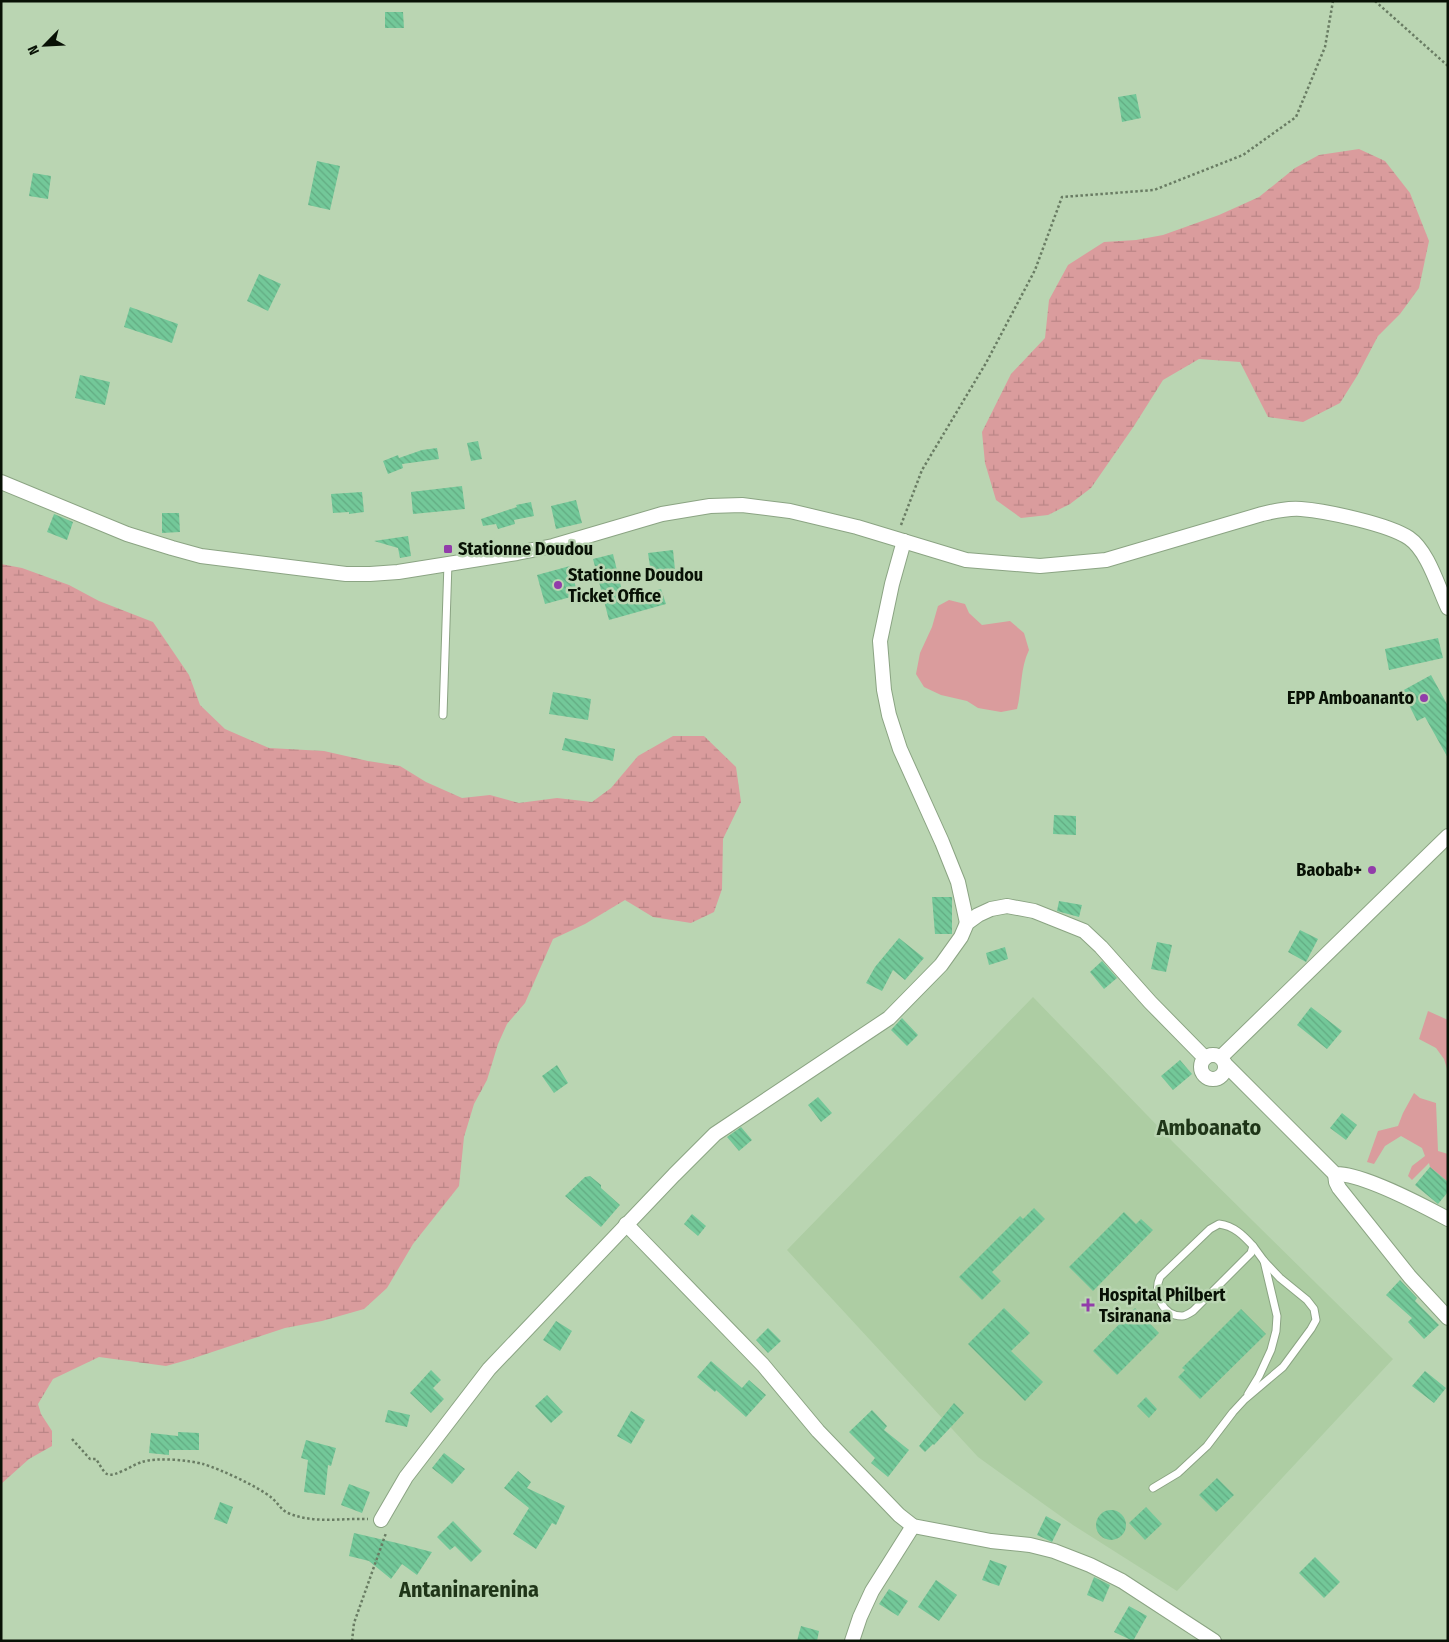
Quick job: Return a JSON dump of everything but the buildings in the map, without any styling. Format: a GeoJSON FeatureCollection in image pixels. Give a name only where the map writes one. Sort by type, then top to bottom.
{"type":"FeatureCollection","features":[{"type":"Feature","properties":{"kind":"street"},"geometry":{"type":"LineString","coordinates":[[1,482],[127,534],[201,556],[346,574],[398,572],[517,553],[553,546],[662,514],[710,506],[742,505],[790,511],[857,527],[966,560],[1040,566],[1106,560],[1262,514],[1280,510],[1300,509],[1366,522],[1409,538],[1423,553],[1448,608]]}},
{"type":"Feature","properties":{"kind":"street"},"geometry":{"type":"LineString","coordinates":[[381,1520],[406,1477],[489,1369],[626,1224],[715,1134],[889,1018],[941,965],[961,937],[967,923],[958,882],[900,749],[884,690],[880,641],[900,540]]}},
{"type":"Feature","properties":{"kind":"street"},"geometry":{"type":"LineString","coordinates":[[1223,1061],[1448,836]]}},
{"type":"Feature","properties":{"kind":"street"},"geometry":{"type":"LineString","coordinates":[[967,923],[991,909],[1007,906],[1034,911],[1084,931],[1205,1058]]}},
{"type":"Feature","properties":{"kind":"street"},"geometry":{"type":"LineString","coordinates":[[1223,1061],[1225,1073],[1218,1079],[1210,1080],[1203,1074],[1201,1066],[1205,1058],[1212,1055],[1223,1061],[1335,1174],[1336,1182],[1351,1203],[1410,1277],[1448,1318]]}},
{"type":"Feature","properties":{"kind":"street"},"geometry":{"type":"LineString","coordinates":[[1335,1174],[1351,1176],[1374,1184],[1448,1219]]}},
{"type":"Feature","properties":{"kind":"street"},"geometry":{"type":"LineString","coordinates":[[626,1224],[763,1365],[824,1438],[899,1516],[913,1526],[991,1541],[1030,1545],[1054,1551],[1090,1565],[1122,1581],[1214,1641]]}},
{"type":"Feature","properties":{"kind":"street"},"geometry":{"type":"LineString","coordinates":[[852,1641],[872,1591],[913,1526]]}},
{"type":"Feature","properties":{"kind":"lane"},"geometry":{"type":"LineString","coordinates":[[443,715],[448,563]]}},
{"type":"Feature","properties":{"kind":"lane"},"geometry":{"type":"LineString","coordinates":[[1153,1488],[1178,1473],[1207,1446],[1245,1399],[1283,1368],[1316,1320],[1314,1309],[1307,1300],[1280,1278],[1264,1261],[1253,1246],[1240,1232],[1228,1225],[1219,1224],[1210,1229],[1160,1277],[1156,1285],[1157,1296],[1165,1308],[1174,1314],[1183,1316],[1193,1311],[1244,1262],[1251,1253],[1253,1246]]}},
{"type":"Feature","properties":{"kind":"lane"},"geometry":{"type":"LineString","coordinates":[[1245,1399],[1259,1376],[1271,1350],[1276,1331],[1277,1316],[1264,1261]]}},
{"type":"Feature","properties":{"kind":"path"},"geometry":{"type":"LineString","coordinates":[[900,540],[922,470],[986,363],[1035,270],[1062,197],[1154,190],[1243,155],[1296,117],[1325,47],[1333,1]]}},
{"type":"Feature","properties":{"kind":"path"},"geometry":{"type":"LineString","coordinates":[[1375,1],[1448,66]]}},
{"type":"Feature","properties":{"kind":"path"},"geometry":{"type":"LineString","coordinates":[[72,1439],[90,1459],[96,1459],[106,1474],[118,1473],[144,1461],[184,1461],[203,1464],[246,1482],[272,1498],[285,1512],[298,1517],[316,1520],[381,1520],[389,1526],[357,1614],[352,1641]]}},
{"type":"Feature","properties":{"kind":"shaded area","name":"Hospital Philbert Tsiranana"},"geometry":{"type":"Polygon","coordinates":[[[1033,997],[1174,1143],[1393,1359],[1177,1591],[1073,1525],[978,1457],[787,1250],[1033,997]]]}},
{"type":"Feature","properties":{"kind":"green space"},"geometry":{"type":"Polygon","coordinates":[[[1359,149],[1385,161],[1410,193],[1429,241],[1419,288],[1400,314],[1378,336],[1340,403],[1303,422],[1268,417],[1240,362],[1199,359],[1163,380],[1091,488],[1070,504],[1048,515],[1021,518],[996,500],[985,463],[982,432],[1011,374],[1045,338],[1049,300],[1068,265],[1104,242],[1136,240],[1163,235],[1219,215],[1259,197],[1295,168],[1319,155],[1359,149]]]}},
{"type":"Feature","properties":{"kind":"green space"},"geometry":{"type":"Polygon","coordinates":[[[1,564],[22,568],[69,585],[99,601],[153,622],[189,675],[200,705],[225,729],[269,748],[324,751],[400,766],[426,782],[462,798],[490,795],[519,803],[557,798],[592,802],[611,788],[638,756],[673,736],[704,736],[736,767],[741,802],[723,839],[722,889],[714,912],[691,923],[653,917],[625,900],[585,924],[553,939],[525,1003],[507,1024],[498,1044],[487,1080],[474,1104],[464,1137],[459,1186],[413,1244],[387,1288],[364,1309],[322,1321],[285,1328],[166,1366],[99,1357],[53,1379],[38,1404],[41,1414],[52,1431],[52,1446],[29,1459],[1,1484],[1,564]]]}},
{"type":"Feature","properties":{"kind":"green space"},"geometry":{"type":"Polygon","coordinates":[[[949,600],[965,604],[969,613],[982,625],[1010,621],[1024,633],[1029,650],[1024,664],[1017,709],[1001,712],[978,708],[967,701],[941,695],[924,687],[916,674],[920,653],[932,627],[938,606],[949,600]]]}},
{"type":"Feature","properties":{"kind":"green space"},"geometry":{"type":"Polygon","coordinates":[[[1428,1011],[1448,1020],[1448,1072],[1444,1059],[1436,1048],[1419,1039],[1428,1011]]]}},
{"type":"Feature","properties":{"kind":"green space"},"geometry":{"type":"Polygon","coordinates":[[[1414,1093],[1420,1098],[1436,1103],[1438,1151],[1448,1154],[1448,1182],[1430,1167],[1429,1163],[1412,1180],[1408,1176],[1412,1166],[1425,1156],[1422,1148],[1401,1136],[1385,1146],[1374,1164],[1367,1162],[1378,1131],[1398,1126],[1414,1093]]]}},
{"type":"Feature","properties":{"kind":"place","name":"Stationne Doudou"},"geometry":{"type":"Point","coordinates":[448,549]}},
{"type":"Feature","properties":{"kind":"place","name":"Stationne Doudou Ticket Office"},"geometry":{"type":"Point","coordinates":[558,585]}},
{"type":"Feature","properties":{"kind":"place","name":"EPP Amboananto"},"geometry":{"type":"Point","coordinates":[1424,698]}},
{"type":"Feature","properties":{"kind":"place","name":"Baobab+"},"geometry":{"type":"Point","coordinates":[1372,870]}},
{"type":"Feature","properties":{"kind":"place","name":"Hospital Philbert Tsiranana"},"geometry":{"type":"Point","coordinates":[1088,1305]}},
{"type":"Feature","properties":{"kind":"district","name":"Amboanato"},"geometry":{"type":"Point","coordinates":[1209,1127]}},
{"type":"Feature","properties":{"kind":"district","name":"Antaninarenina"},"geometry":{"type":"Point","coordinates":[469,1589]}}]}
